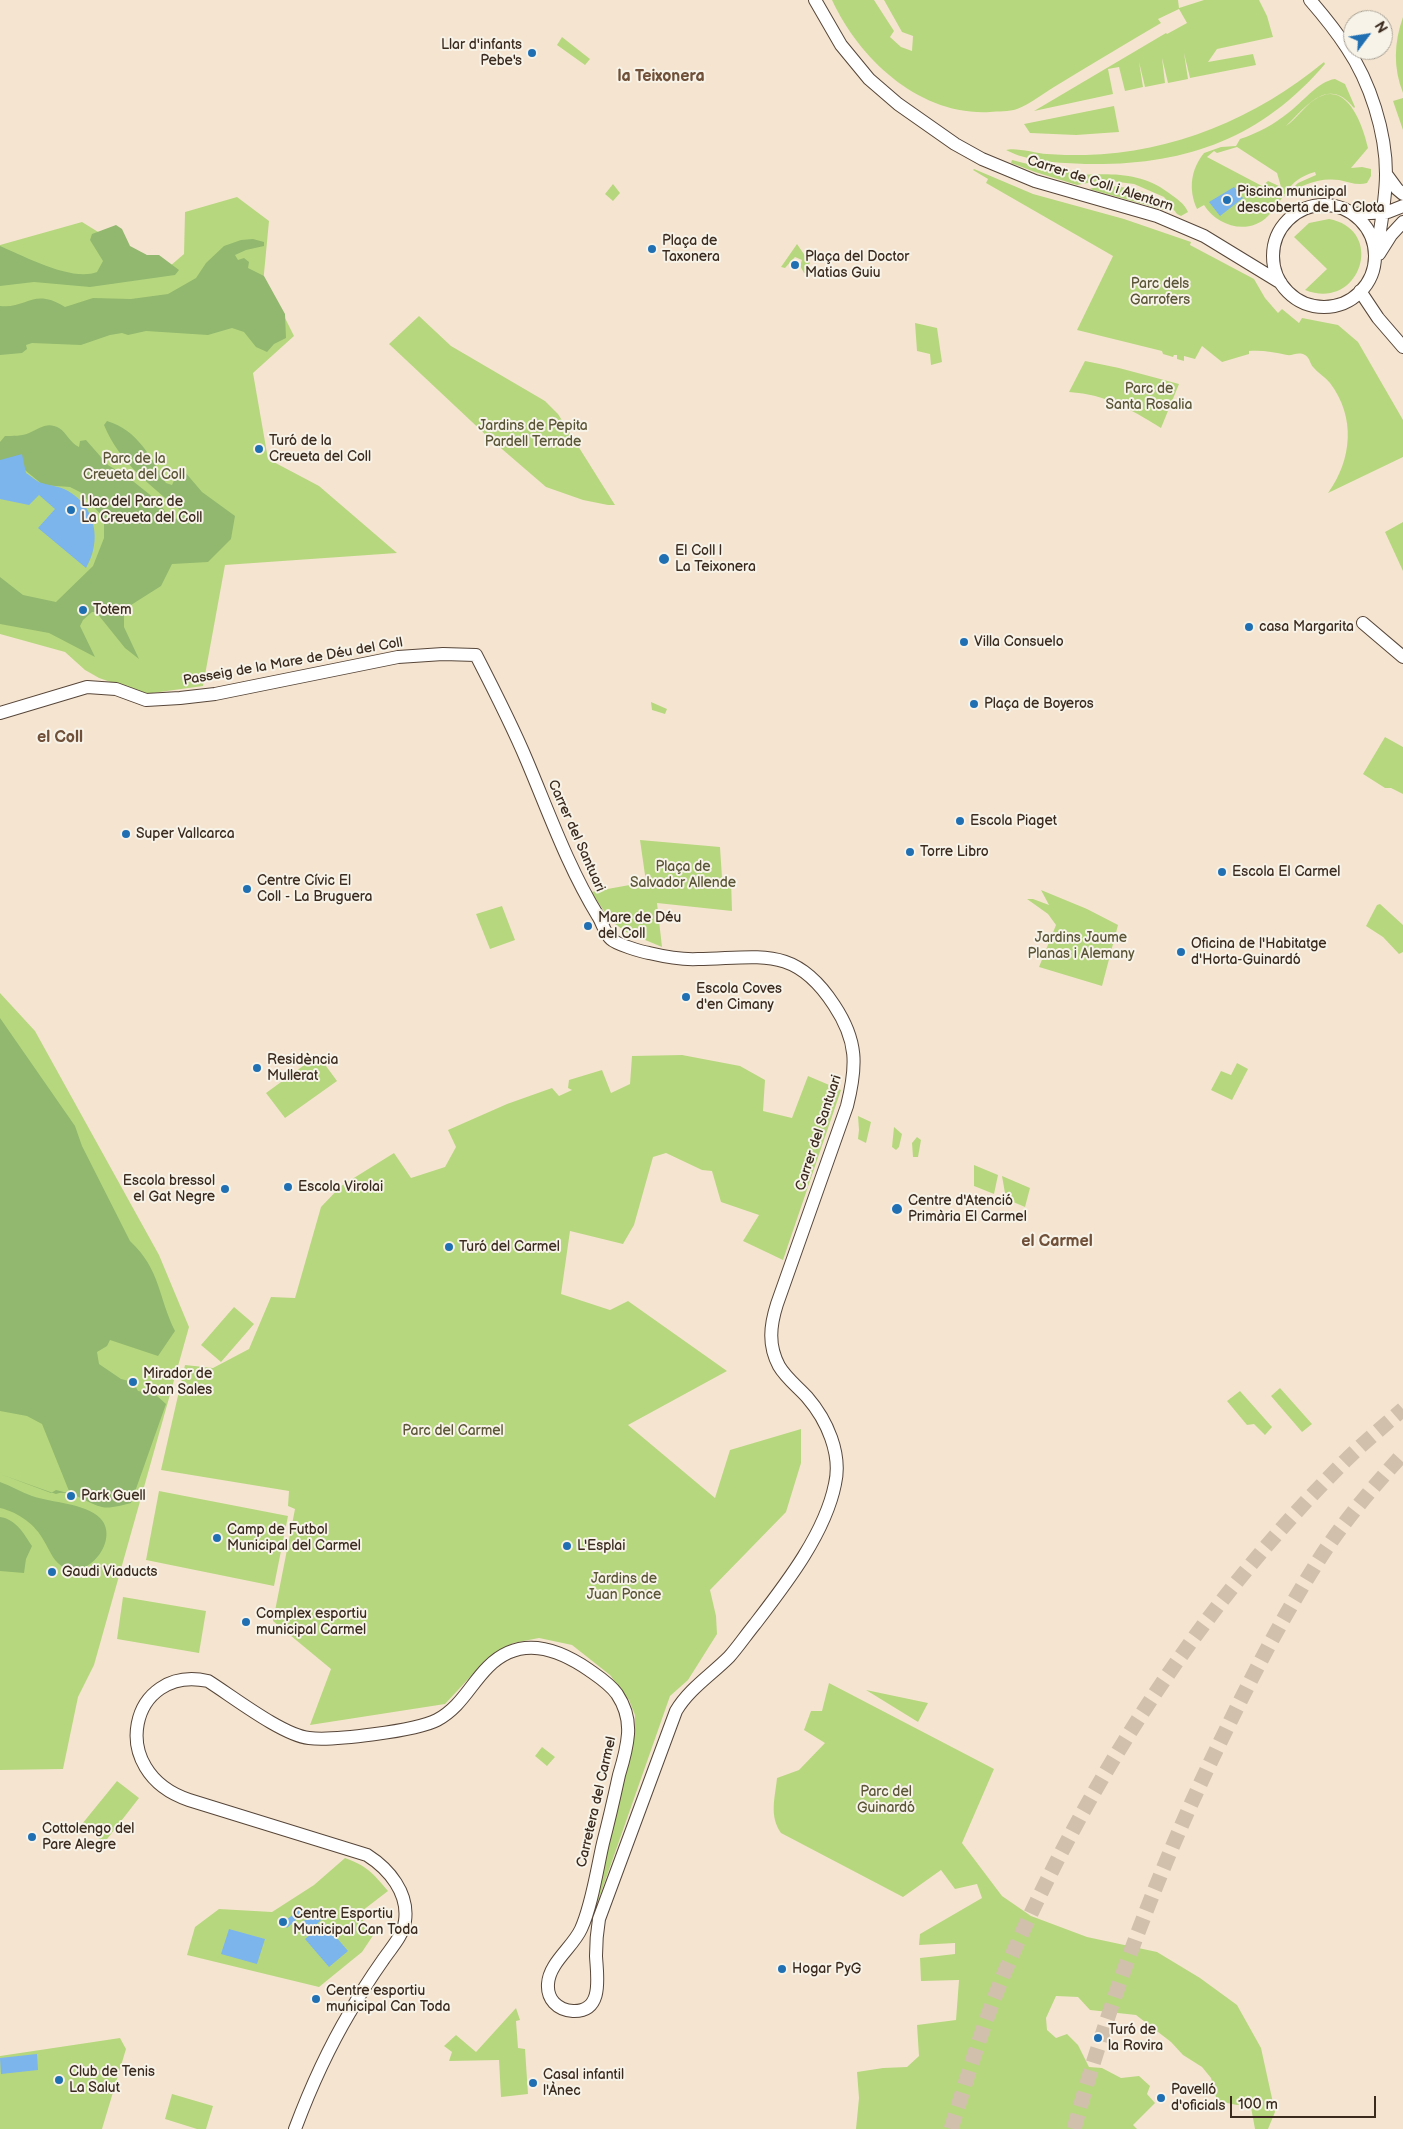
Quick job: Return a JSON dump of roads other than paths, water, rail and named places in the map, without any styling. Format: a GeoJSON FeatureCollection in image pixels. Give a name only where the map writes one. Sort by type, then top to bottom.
{"type":"FeatureCollection","features":[{"type":"Feature","properties":{"kind":"street","name":"Carrer de Coll i Alentorn"},"geometry":{"type":"LineString","coordinates":[[815,0],[833,33],[851,59],[869,79],[898,104],[955,144],[982,159],[1035,181],[1157,216],[1204,236],[1281,283]]}},
{"type":"Feature","properties":{"kind":"street"},"geometry":{"type":"LineString","coordinates":[[1310,0],[1340,37],[1358,67],[1372,102],[1380,130],[1386,174],[1376,258],[1371,275],[1360,291],[1342,304],[1321,306],[1300,300],[1288,291],[1281,283],[1274,263],[1275,243],[1281,228],[1291,216],[1305,208],[1320,205],[1334,206],[1353,214],[1370,233],[1376,258]]}},
{"type":"Feature","properties":{"kind":"street"},"geometry":{"type":"LineString","coordinates":[[1386,174],[1403,194]]}},
{"type":"Feature","properties":{"kind":"street"},"geometry":{"type":"LineString","coordinates":[[1353,214],[1388,212],[1403,206]]}},
{"type":"Feature","properties":{"kind":"street"},"geometry":{"type":"LineString","coordinates":[[1376,258],[1391,235],[1403,222]]}},
{"type":"Feature","properties":{"kind":"street"},"geometry":{"type":"LineString","coordinates":[[1360,291],[1378,318],[1403,347]]}},
{"type":"Feature","properties":{"kind":"street"},"geometry":{"type":"LineString","coordinates":[[1363,624],[1403,657]]}},
{"type":"Feature","properties":{"kind":"street","name":"Passeig de la Mare de Déu del Coll"},"geometry":{"type":"LineString","coordinates":[[0,712],[87,687],[116,689],[146,700],[180,698],[215,694],[398,657],[443,654],[476,655]]}},
{"type":"Feature","properties":{"kind":"street","name":"Carrer del Santuari"},"geometry":{"type":"LineString","coordinates":[[476,655],[518,740],[569,863],[610,939],[639,951],[674,958],[696,959],[761,956],[788,962],[810,976],[821,986],[842,1017],[851,1041],[855,1072],[847,1106],[776,1304],[771,1326],[772,1346],[780,1367],[814,1406],[831,1437],[837,1470],[835,1484],[826,1512],[809,1546],[747,1634]]}},
{"type":"Feature","properties":{"kind":"street","name":"Carretera del Carmel"},"geometry":{"type":"LineString","coordinates":[[295,2129],[313,2084],[339,2032],[364,1987],[401,1934],[405,1920],[405,1911],[398,1887],[382,1866],[367,1855],[181,1797],[160,1784],[144,1766],[136,1742],[137,1727],[142,1710],[154,1694],[174,1682],[189,1679],[208,1681],[288,1732],[308,1738],[323,1738],[394,1731],[421,1727],[434,1722],[456,1706],[488,1667],[504,1655],[522,1649],[544,1648],[555,1651],[571,1658],[597,1676],[612,1688],[622,1702],[627,1718],[628,1736],[582,1927],[554,1967],[548,1981],[548,1990],[553,2003],[565,2010],[577,2011],[588,2006],[596,1997],[598,1987],[596,1941],[599,1919],[671,1721],[684,1699],[730,1656],[747,1634]]}},
{"type":"Feature","properties":{"kind":"water","name":"Piscina municipal descoberta de La Clota"},"geometry":{"type":"Polygon","coordinates":[[[1234,187],[1243,198],[1220,216],[1209,202],[1234,187]]]}},
{"type":"Feature","properties":{"kind":"water","name":"Llac del Parc de La Creueta del Coll"},"geometry":{"type":"Polygon","coordinates":[[[22,454],[26,473],[40,482],[68,491],[85,506],[90,515],[95,536],[91,558],[86,568],[38,528],[55,509],[39,495],[29,505],[0,499],[0,460],[22,454]]]}},
{"type":"Feature","properties":{"kind":"water"},"geometry":{"type":"Polygon","coordinates":[[[299,1909],[303,1913],[287,1928],[283,1923],[299,1909]]]}},
{"type":"Feature","properties":{"kind":"water"},"geometry":{"type":"Polygon","coordinates":[[[314,1912],[321,1920],[304,1936],[296,1928],[314,1912]]]}},
{"type":"Feature","properties":{"kind":"water"},"geometry":{"type":"Polygon","coordinates":[[[324,1923],[348,1951],[329,1967],[305,1939],[324,1923]]]}},
{"type":"Feature","properties":{"kind":"water"},"geometry":{"type":"Polygon","coordinates":[[[229,1929],[265,1939],[257,1964],[221,1954],[229,1929]]]}},
{"type":"Feature","properties":{"kind":"water"},"geometry":{"type":"Polygon","coordinates":[[[37,2054],[38,2070],[1,2074],[0,2058],[37,2054]]]}},
{"type":"Feature","properties":{"kind":"tunnel"},"geometry":{"type":"LineString","coordinates":[[951,2129],[983,2028],[1006,1969],[1038,1899],[1073,1831],[1111,1764],[1195,1636],[1242,1575],[1292,1517],[1345,1461],[1403,1409]]}},
{"type":"Feature","properties":{"kind":"tunnel"},"geometry":{"type":"LineString","coordinates":[[1074,2129],[1122,1975],[1160,1875],[1227,1728],[1271,1642],[1320,1558],[1359,1504],[1403,1454]]}},
{"type":"Feature","properties":{"kind":"place","name":"Llar d'infants Pebe's"},"geometry":{"type":"Point","coordinates":[532,53]}},
{"type":"Feature","properties":{"kind":"place","name":"Piscina municipal descoberta de La Clota"},"geometry":{"type":"Point","coordinates":[1227,200]}},
{"type":"Feature","properties":{"kind":"place","name":"Plaça de Taxonera"},"geometry":{"type":"Point","coordinates":[652,249]}},
{"type":"Feature","properties":{"kind":"place","name":"Plaça del Doctor Matias Guiu"},"geometry":{"type":"Point","coordinates":[795,265]}},
{"type":"Feature","properties":{"kind":"place","name":"Turó de la Creueta del Coll"},"geometry":{"type":"Point","coordinates":[259,449]}},
{"type":"Feature","properties":{"kind":"place","name":"Llac del Parc de La Creueta del Coll"},"geometry":{"type":"Point","coordinates":[71,510]}},
{"type":"Feature","properties":{"kind":"place","name":"El Coll | La Teixonera"},"geometry":{"type":"Point","coordinates":[664,559]}},
{"type":"Feature","properties":{"kind":"place","name":"Totem"},"geometry":{"type":"Point","coordinates":[83,610]}},
{"type":"Feature","properties":{"kind":"place","name":"casa Margarita"},"geometry":{"type":"Point","coordinates":[1249,627]}},
{"type":"Feature","properties":{"kind":"place","name":"Villa Consuelo"},"geometry":{"type":"Point","coordinates":[964,642]}},
{"type":"Feature","properties":{"kind":"place","name":"Plaça de Boyeros"},"geometry":{"type":"Point","coordinates":[974,704]}},
{"type":"Feature","properties":{"kind":"place","name":"Escola Piaget"},"geometry":{"type":"Point","coordinates":[960,821]}},
{"type":"Feature","properties":{"kind":"place","name":"Super Vallcarca"},"geometry":{"type":"Point","coordinates":[126,834]}},
{"type":"Feature","properties":{"kind":"place","name":"Torre Libro"},"geometry":{"type":"Point","coordinates":[910,852]}},
{"type":"Feature","properties":{"kind":"place","name":"Escola El Carmel"},"geometry":{"type":"Point","coordinates":[1222,872]}},
{"type":"Feature","properties":{"kind":"place","name":"Centre Cívic El Coll - La Bruguera"},"geometry":{"type":"Point","coordinates":[247,889]}},
{"type":"Feature","properties":{"kind":"place","name":"Mare de Déu del Coll"},"geometry":{"type":"Point","coordinates":[588,926]}},
{"type":"Feature","properties":{"kind":"place","name":"Oficina de l'Habitatge d'Horta-Guinardó"},"geometry":{"type":"Point","coordinates":[1181,952]}},
{"type":"Feature","properties":{"kind":"place","name":"Escola Coves d'en Cimany"},"geometry":{"type":"Point","coordinates":[686,997]}},
{"type":"Feature","properties":{"kind":"place","name":"Residència Mullerat"},"geometry":{"type":"Point","coordinates":[257,1068]}},
{"type":"Feature","properties":{"kind":"place","name":"Escola Virolai"},"geometry":{"type":"Point","coordinates":[288,1187]}},
{"type":"Feature","properties":{"kind":"place","name":"Escola bressol el Gat Negre"},"geometry":{"type":"Point","coordinates":[225,1189]}},
{"type":"Feature","properties":{"kind":"place","name":"Centre d'Atenció Primària El Carmel"},"geometry":{"type":"Point","coordinates":[897,1209]}},
{"type":"Feature","properties":{"kind":"place","name":"Turó del Carmel"},"geometry":{"type":"Point","coordinates":[449,1247]}},
{"type":"Feature","properties":{"kind":"place","name":"Mirador de Joan Sales"},"geometry":{"type":"Point","coordinates":[133,1382]}},
{"type":"Feature","properties":{"kind":"place","name":"Park Guell"},"geometry":{"type":"Point","coordinates":[71,1496]}},
{"type":"Feature","properties":{"kind":"place","name":"Camp de Futbol Municipal del Carmel"},"geometry":{"type":"Point","coordinates":[217,1538]}},
{"type":"Feature","properties":{"kind":"place","name":"L'Esplai"},"geometry":{"type":"Point","coordinates":[567,1546]}},
{"type":"Feature","properties":{"kind":"place","name":"Gaudi Viaducts"},"geometry":{"type":"Point","coordinates":[52,1572]}},
{"type":"Feature","properties":{"kind":"place","name":"Complex esportiu municipal Carmel"},"geometry":{"type":"Point","coordinates":[246,1622]}},
{"type":"Feature","properties":{"kind":"place","name":"Cottolengo del Pare Alegre"},"geometry":{"type":"Point","coordinates":[32,1837]}},
{"type":"Feature","properties":{"kind":"place","name":"Centre Esportiu Municipal Can Toda"},"geometry":{"type":"Point","coordinates":[283,1922]}},
{"type":"Feature","properties":{"kind":"place","name":"Hogar PyG"},"geometry":{"type":"Point","coordinates":[782,1969]}},
{"type":"Feature","properties":{"kind":"place","name":"Centre esportiu municipal Can Toda"},"geometry":{"type":"Point","coordinates":[316,1999]}},
{"type":"Feature","properties":{"kind":"place","name":"Turó de la Rovira"},"geometry":{"type":"Point","coordinates":[1098,2038]}},
{"type":"Feature","properties":{"kind":"place","name":"Club de Tenis La Salut"},"geometry":{"type":"Point","coordinates":[59,2080]}},
{"type":"Feature","properties":{"kind":"place","name":"Casal infantil l'Ànec"},"geometry":{"type":"Point","coordinates":[533,2083]}},
{"type":"Feature","properties":{"kind":"place","name":"Pavelló d'oficials"},"geometry":{"type":"Point","coordinates":[1161,2098]}},
{"type":"Feature","properties":{"kind":"district","name":"la Teixonera"},"geometry":{"type":"Point","coordinates":[661,77]}},
{"type":"Feature","properties":{"kind":"district","name":"el Coll"},"geometry":{"type":"Point","coordinates":[60,738]}},
{"type":"Feature","properties":{"kind":"district","name":"el Carmel"},"geometry":{"type":"Point","coordinates":[1057,1242]}},
{"type":"Feature","properties":{"kind":"park label","name":"Parc dels Garrofers"},"geometry":{"type":"Point","coordinates":[1160,292]}},
{"type":"Feature","properties":{"kind":"park label","name":"Parc de Santa Rosalia"},"geometry":{"type":"Point","coordinates":[1149,398]}},
{"type":"Feature","properties":{"kind":"park label","name":"Jardins de Pepita Pardell Terrade"},"geometry":{"type":"Point","coordinates":[533,434]}},
{"type":"Feature","properties":{"kind":"park label","name":"Parc de la Creueta del Coll"},"geometry":{"type":"Point","coordinates":[134,468]}},
{"type":"Feature","properties":{"kind":"park label","name":"Plaça de Salvador Allende"},"geometry":{"type":"Point","coordinates":[683,876]}},
{"type":"Feature","properties":{"kind":"park label","name":"Jardins Jaume Planas i Alemany"},"geometry":{"type":"Point","coordinates":[1081,946]}},
{"type":"Feature","properties":{"kind":"park label","name":"Parc del Carmel"},"geometry":{"type":"Point","coordinates":[453,1431]}},
{"type":"Feature","properties":{"kind":"park label","name":"Jardins de Juan Ponce"},"geometry":{"type":"Point","coordinates":[624,1588]}},
{"type":"Feature","properties":{"kind":"park label","name":"Parc del Guinardó"},"geometry":{"type":"Point","coordinates":[886,1800]}}]}
